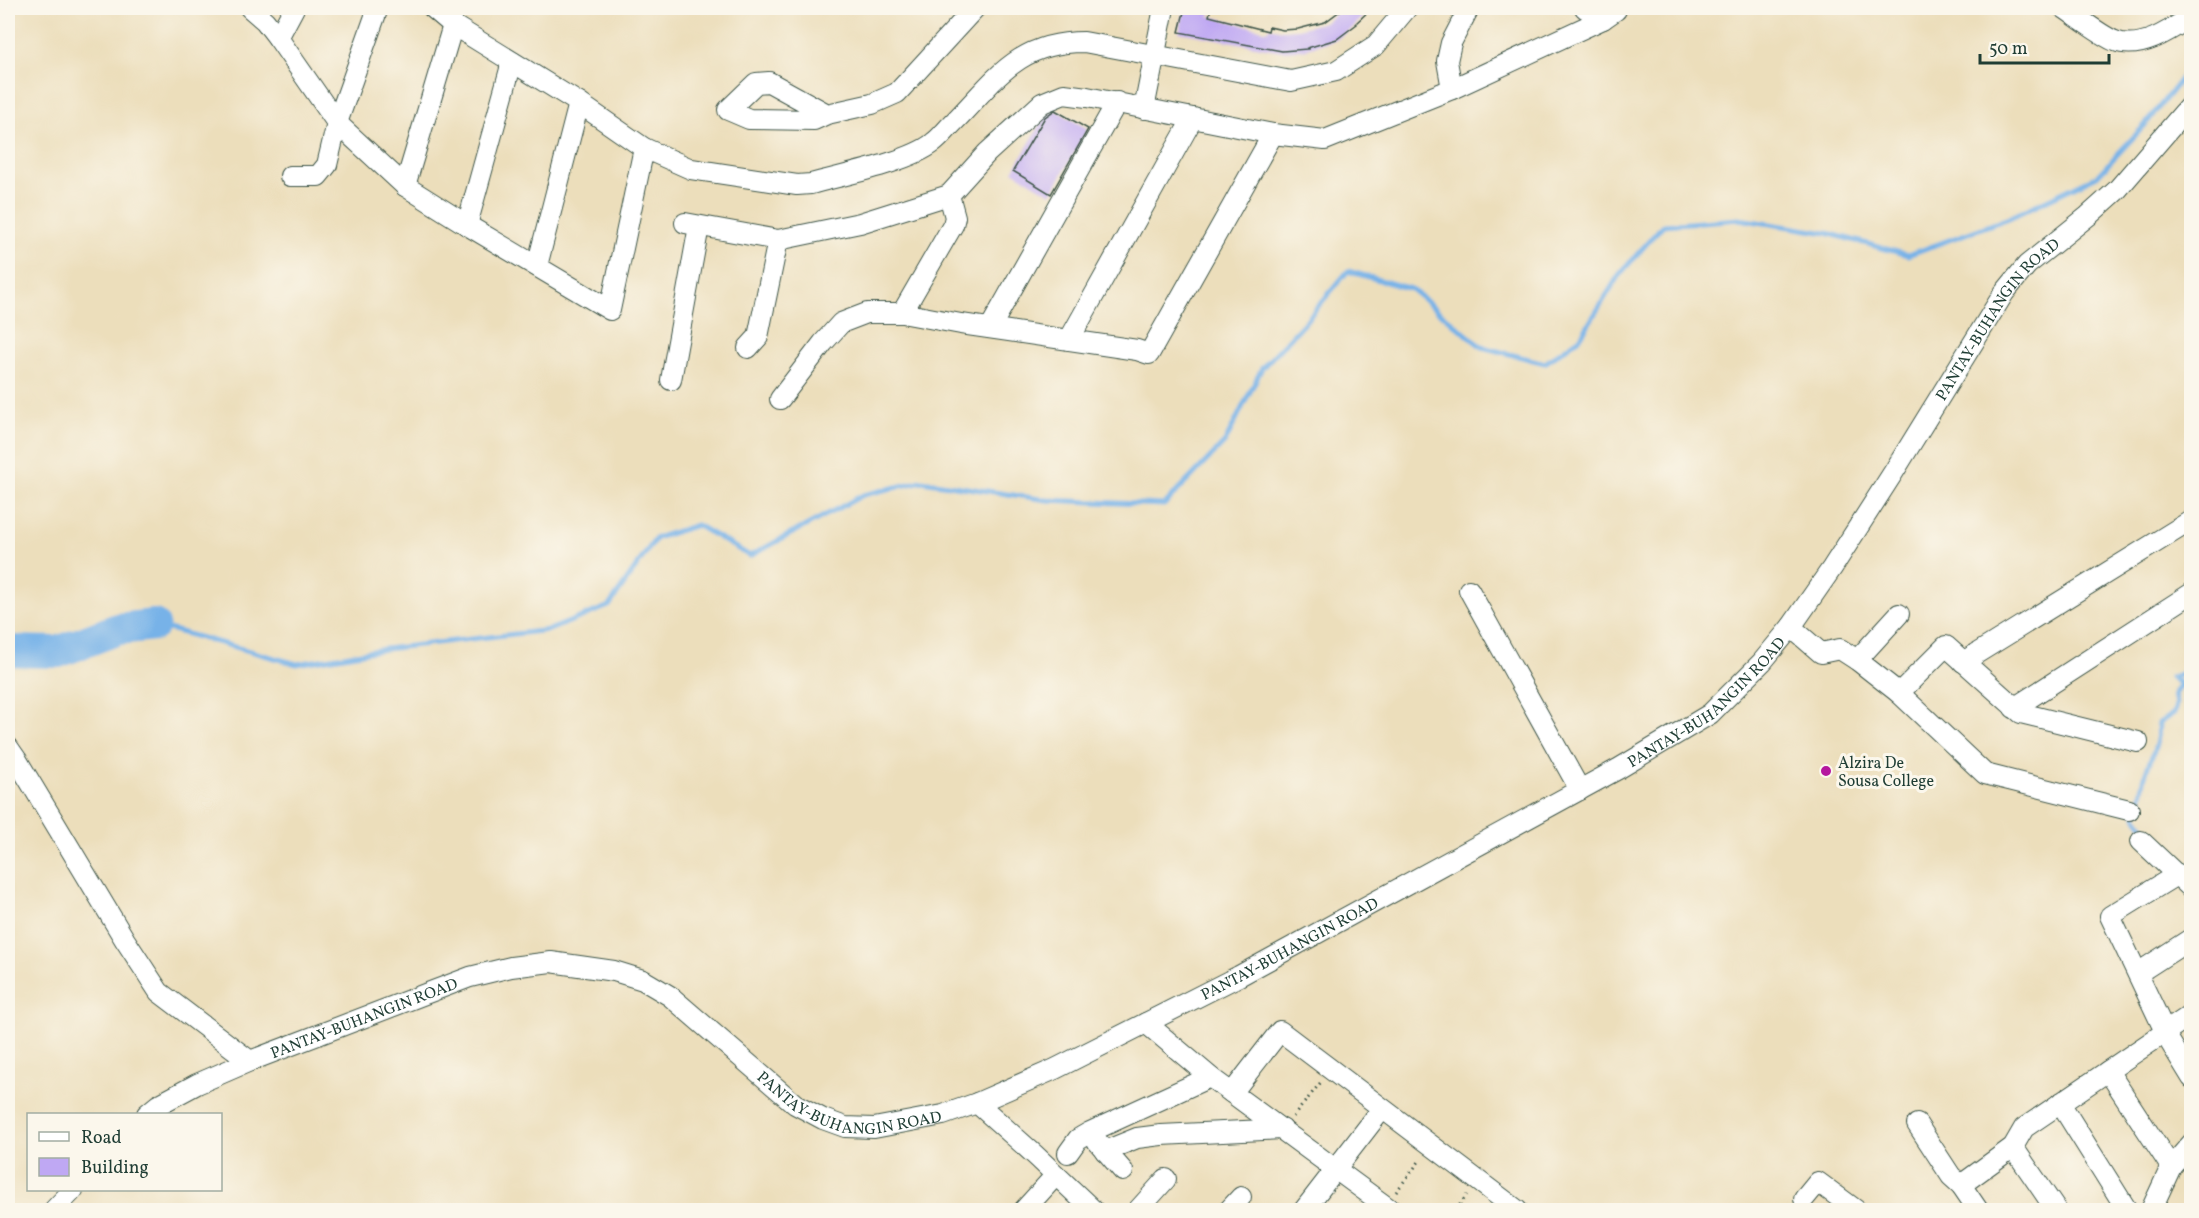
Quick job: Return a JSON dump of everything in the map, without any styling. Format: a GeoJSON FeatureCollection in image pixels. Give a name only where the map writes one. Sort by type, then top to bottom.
{"type":"FeatureCollection","features":[{"type":"Feature","properties":{"kind":"street"},"geometry":{"type":"LineString","coordinates":[[250,8],[265,21],[278,38],[337,123],[405,186],[610,310],[644,148]]}},
{"type":"Feature","properties":{"kind":"street"},"geometry":{"type":"LineString","coordinates":[[278,38],[294,8]]}},
{"type":"Feature","properties":{"kind":"street"},"geometry":{"type":"LineString","coordinates":[[290,176],[318,176],[327,165],[337,123],[378,8]]}},
{"type":"Feature","properties":{"kind":"street"},"geometry":{"type":"LineString","coordinates":[[433,8],[453,25],[579,103],[644,148],[691,169],[797,185],[811,184],[913,155],[933,143],[1001,71],[1038,48],[1064,42],[1084,42],[1292,81],[1336,71],[1376,45],[1407,8]]}},
{"type":"Feature","properties":{"kind":"street"},"geometry":{"type":"LineString","coordinates":[[827,114],[872,104],[897,93],[975,8]]}},
{"type":"Feature","properties":{"kind":"street"},"geometry":{"type":"LineString","coordinates":[[1144,109],[1164,8]]}},
{"type":"Feature","properties":{"kind":"street"},"geometry":{"type":"LineString","coordinates":[[1452,89],[1447,61],[1451,43],[1469,8]]}},
{"type":"Feature","properties":{"kind":"street"},"geometry":{"type":"LineString","coordinates":[[671,380],[692,224],[778,240],[860,223],[949,195],[987,153],[1042,104],[1064,94],[1117,102],[1273,134],[1325,140],[1452,89],[1610,15],[1585,8]]}},
{"type":"Feature","properties":{"kind":"street"},"geometry":{"type":"LineString","coordinates":[[2064,8],[2115,41],[2139,43],[2169,32],[2192,16]]}},
{"type":"Feature","properties":{"kind":"street"},"geometry":{"type":"LineString","coordinates":[[405,186],[453,25]]}},
{"type":"Feature","properties":{"kind":"street"},"geometry":{"type":"LineString","coordinates":[[467,225],[512,62]]}},
{"type":"Feature","properties":{"kind":"street"},"geometry":{"type":"LineString","coordinates":[[990,328],[1117,102]]}},
{"type":"Feature","properties":{"kind":"street"},"geometry":{"type":"LineString","coordinates":[[537,267],[579,103]]}},
{"type":"Feature","properties":{"kind":"street","name":"PANTAY-BUHANGIN ROAD"},"geometry":{"type":"LineString","coordinates":[[148,1113],[197,1083],[470,977],[511,967],[551,962],[614,971],[643,980],[670,996],[795,1104],[823,1119],[845,1127],[874,1128],[943,1115],[977,1103],[1055,1069],[1239,976],[1580,790],[1710,714],[1762,662],[1791,627],[1832,568],[1920,431],[2004,293],[2027,265],[2117,190],[2192,103]]}},
{"type":"Feature","properties":{"kind":"street"},"geometry":{"type":"LineString","coordinates":[[1070,340],[1193,118]]}},
{"type":"Feature","properties":{"kind":"street"},"geometry":{"type":"LineString","coordinates":[[780,399],[841,323],[867,313],[902,313],[1137,350],[1149,354],[1273,134]]}},
{"type":"Feature","properties":{"kind":"street"},"geometry":{"type":"LineString","coordinates":[[902,313],[953,225],[955,217],[949,195]]}},
{"type":"Feature","properties":{"kind":"street"},"geometry":{"type":"LineString","coordinates":[[748,348],[758,337],[778,240]]}},
{"type":"Feature","properties":{"kind":"street"},"geometry":{"type":"LineString","coordinates":[[1963,662],[2192,520]]}},
{"type":"Feature","properties":{"kind":"street"},"geometry":{"type":"LineString","coordinates":[[1469,591],[1580,790]]}},
{"type":"Feature","properties":{"kind":"street"},"geometry":{"type":"LineString","coordinates":[[2014,708],[2192,593]]}},
{"type":"Feature","properties":{"kind":"street"},"geometry":{"type":"LineString","coordinates":[[1857,660],[1899,614]]}},
{"type":"Feature","properties":{"kind":"street"},"geometry":{"type":"LineString","coordinates":[[1791,627],[1821,653],[1840,649],[1857,660],[1899,693],[1985,774],[2129,810]]}},
{"type":"Feature","properties":{"kind":"street"},"geometry":{"type":"LineString","coordinates":[[1899,693],[1946,646],[2021,713],[2138,742]]}},
{"type":"Feature","properties":{"kind":"street"},"geometry":{"type":"LineString","coordinates":[[8,747],[159,992],[250,1061]]}},
{"type":"Feature","properties":{"kind":"street"},"geometry":{"type":"LineString","coordinates":[[2141,841],[2192,889]]}},
{"type":"Feature","properties":{"kind":"street"},"geometry":{"type":"LineString","coordinates":[[2178,874],[2110,916],[2166,1032],[2192,1078]]}},
{"type":"Feature","properties":{"kind":"street"},"geometry":{"type":"LineString","coordinates":[[2138,973],[2192,938]]}},
{"type":"Feature","properties":{"kind":"street"},"geometry":{"type":"LineString","coordinates":[[1961,1185],[2013,1147],[2024,1128],[2192,1014]]}},
{"type":"Feature","properties":{"kind":"street"},"geometry":{"type":"LineString","coordinates":[[1146,1023],[1210,1077],[1388,1208]]}},
{"type":"Feature","properties":{"kind":"street"},"geometry":{"type":"LineString","coordinates":[[1232,1093],[1280,1031],[1517,1210]]}},
{"type":"Feature","properties":{"kind":"street"},"geometry":{"type":"LineString","coordinates":[[2108,1071],[2171,1167]]}},
{"type":"Feature","properties":{"kind":"street"},"geometry":{"type":"LineString","coordinates":[[1068,1153],[1078,1139],[1090,1132],[1210,1077]]}},
{"type":"Feature","properties":{"kind":"street"},"geometry":{"type":"LineString","coordinates":[[977,1103],[1093,1210]]}},
{"type":"Feature","properties":{"kind":"street"},"geometry":{"type":"LineString","coordinates":[[2060,1103],[2127,1210]]}},
{"type":"Feature","properties":{"kind":"street"},"geometry":{"type":"LineString","coordinates":[[1151,1104],[1161,1135]]}},
{"type":"Feature","properties":{"kind":"street"},"geometry":{"type":"LineString","coordinates":[[1304,1210],[1382,1109]]}},
{"type":"Feature","properties":{"kind":"street"},"geometry":{"type":"LineString","coordinates":[[1917,1124],[1951,1176],[1961,1185],[1978,1210]]}},
{"type":"Feature","properties":{"kind":"street"},"geometry":{"type":"LineString","coordinates":[[1105,1151],[1137,1138],[1161,1135],[1282,1129]]}},
{"type":"Feature","properties":{"kind":"street"},"geometry":{"type":"LineString","coordinates":[[1090,1132],[1123,1171]]}},
{"type":"Feature","properties":{"kind":"street"},"geometry":{"type":"LineString","coordinates":[[2151,1210],[2171,1167],[2192,1143]]}},
{"type":"Feature","properties":{"kind":"street"},"geometry":{"type":"LineString","coordinates":[[2013,1147],[2056,1210]]}},
{"type":"Feature","properties":{"kind":"street"},"geometry":{"type":"LineString","coordinates":[[1024,1210],[1055,1176]]}},
{"type":"Feature","properties":{"kind":"street"},"geometry":{"type":"LineString","coordinates":[[1138,1210],[1166,1179]]}},
{"type":"Feature","properties":{"kind":"street"},"geometry":{"type":"LineString","coordinates":[[1804,1199],[1818,1182],[1856,1210]]}},
{"type":"Feature","properties":{"kind":"street"},"geometry":{"type":"LineString","coordinates":[[54,1210],[72,1191]]}},
{"type":"Feature","properties":{"kind":"path"},"geometry":{"type":"LineString","coordinates":[[1282,1129],[1331,1070]]}},
{"type":"Feature","properties":{"kind":"path"},"geometry":{"type":"LineString","coordinates":[[1388,1208],[1431,1146]]}},
{"type":"Feature","properties":{"kind":"building"},"geometry":{"type":"Polygon","coordinates":[[[1185,8],[1211,8],[1209,16],[1268,31],[1269,27],[1283,30],[1298,29],[1325,22],[1344,8],[1372,8],[1357,24],[1337,39],[1308,49],[1282,51],[1179,32],[1185,8]]]}},
{"type":"Feature","properties":{"kind":"building"},"geometry":{"type":"Polygon","coordinates":[[[1055,110],[1088,129],[1051,194],[1013,171],[1045,117],[1055,110]]]}},
{"type":"Feature","properties":{"kind":"waterway"},"geometry":{"type":"LineString","coordinates":[[154,625],[297,664],[385,649],[549,630],[609,606],[656,538],[697,525],[750,556],[863,495],[922,481],[1047,500],[1164,505],[1225,442],[1262,368],[1348,271],[1411,289],[1482,347],[1545,363],[1580,338],[1619,275],[1663,225],[1739,219],[1827,233],[1908,255],[2009,218],[2097,176],[2145,125],[2192,65]]}},
{"type":"Feature","properties":{"kind":"waterway"},"geometry":{"type":"LineString","coordinates":[[8,651],[58,652],[118,629],[154,625]]}},
{"type":"Feature","properties":{"kind":"waterway"},"geometry":{"type":"LineString","coordinates":[[2192,670],[2171,677],[2185,687],[2181,685],[2174,694],[2176,704],[2174,713],[2159,723],[2157,741],[2145,775],[2136,816],[2148,832],[2192,872]]}},
{"type":"Feature","properties":{"kind":"place","name":"Alzira De Sousa College"},"geometry":{"type":"Point","coordinates":[1826,771]}}]}
